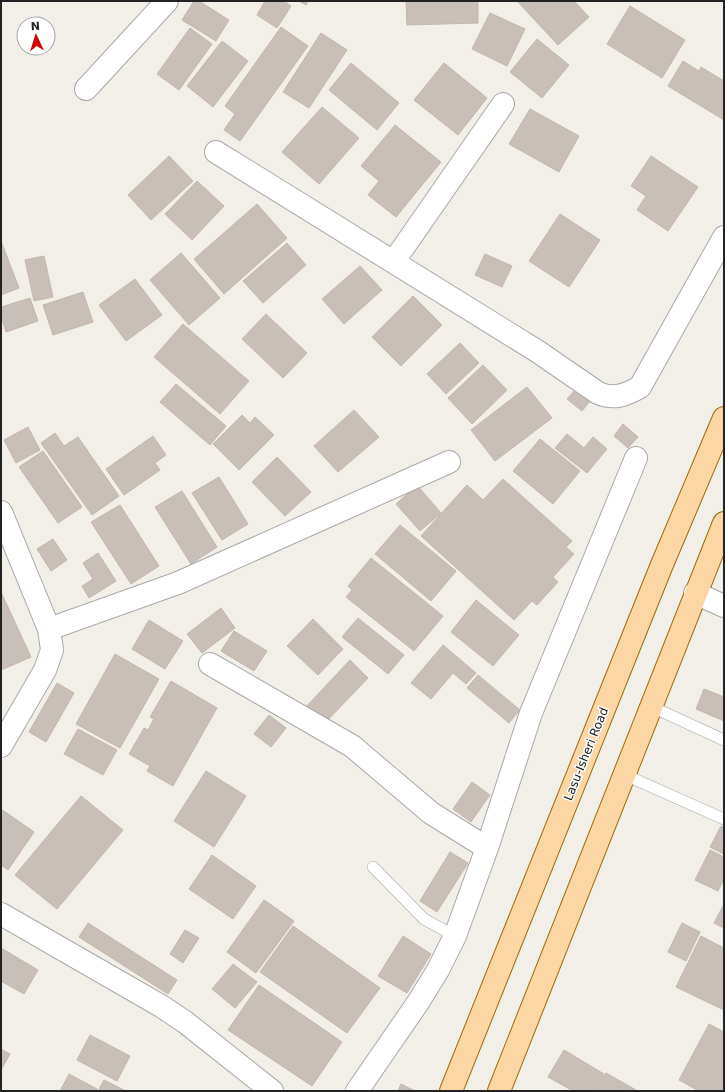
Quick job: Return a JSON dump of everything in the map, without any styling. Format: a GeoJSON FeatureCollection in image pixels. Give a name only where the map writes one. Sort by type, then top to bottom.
{"type":"FeatureCollection","features":[{"type":"Feature","properties":{"kind":"main road","name":"Lasu-Isheri Road"},"geometry":{"type":"LineString","coordinates":[[451,1091],[658,574],[724,418]]}},
{"type":"Feature","properties":{"kind":"main road"},"geometry":{"type":"LineString","coordinates":[[503,1090],[623,774],[724,523]]}},
{"type":"Feature","properties":{"kind":"street"},"geometry":{"type":"LineString","coordinates":[[86,89],[167,1]]}},
{"type":"Feature","properties":{"kind":"street"},"geometry":{"type":"LineString","coordinates":[[394,261],[503,104]]}},
{"type":"Feature","properties":{"kind":"street"},"geometry":{"type":"LineString","coordinates":[[216,152],[537,351],[598,394],[609,398],[630,393],[640,387],[724,237]]}},
{"type":"Feature","properties":{"kind":"street"},"geometry":{"type":"LineString","coordinates":[[357,1091],[419,1002],[438,970],[455,936],[487,848],[531,713],[636,458]]}},
{"type":"Feature","properties":{"kind":"street"},"geometry":{"type":"LineString","coordinates":[[49,629],[178,582],[449,462]]}},
{"type":"Feature","properties":{"kind":"street"},"geometry":{"type":"LineString","coordinates":[[1,512],[49,629],[52,650],[50,661],[1,746]]}},
{"type":"Feature","properties":{"kind":"street"},"geometry":{"type":"LineString","coordinates":[[695,594],[724,606]]}},
{"type":"Feature","properties":{"kind":"street"},"geometry":{"type":"LineString","coordinates":[[210,664],[352,746],[431,814],[487,848]]}},
{"type":"Feature","properties":{"kind":"street"},"geometry":{"type":"LineString","coordinates":[[1,914],[161,1006],[185,1022],[272,1091]]}},
{"type":"Feature","properties":{"kind":"lane"},"geometry":{"type":"LineString","coordinates":[[650,706],[724,740]]}},
{"type":"Feature","properties":{"kind":"lane"},"geometry":{"type":"LineString","coordinates":[[623,774],[724,819]]}},
{"type":"Feature","properties":{"kind":"lane"},"geometry":{"type":"LineString","coordinates":[[373,867],[424,919],[455,936]]}},
{"type":"Feature","properties":{"kind":"building"},"geometry":{"type":"Polygon","coordinates":[[[194,1],[199,1],[229,20],[216,41],[182,20],[194,1]]]}},
{"type":"Feature","properties":{"kind":"building"},"geometry":{"type":"Polygon","coordinates":[[[265,1],[284,1],[291,6],[277,28],[257,15],[265,1]]]}},
{"type":"Feature","properties":{"kind":"building"},"geometry":{"type":"Polygon","coordinates":[[[299,1],[308,1],[306,5],[299,1]]]}},
{"type":"Feature","properties":{"kind":"building"},"geometry":{"type":"Polygon","coordinates":[[[406,1],[478,1],[478,23],[407,25],[406,1]]]}},
{"type":"Feature","properties":{"kind":"building"},"geometry":{"type":"Polygon","coordinates":[[[517,1],[574,1],[589,17],[558,45],[517,1]]]}},
{"type":"Feature","properties":{"kind":"building"},"geometry":{"type":"Polygon","coordinates":[[[630,6],[685,40],[662,78],[607,44],[630,6]]]}},
{"type":"Feature","properties":{"kind":"building"},"geometry":{"type":"Polygon","coordinates":[[[490,13],[525,29],[507,66],[472,49],[490,13]]]}},
{"type":"Feature","properties":{"kind":"building"},"geometry":{"type":"Polygon","coordinates":[[[281,27],[308,46],[240,141],[224,130],[235,114],[225,106],[281,27]]]}},
{"type":"Feature","properties":{"kind":"building"},"geometry":{"type":"Polygon","coordinates":[[[190,28],[212,44],[179,90],[157,74],[190,28]]]}},
{"type":"Feature","properties":{"kind":"building"},"geometry":{"type":"Polygon","coordinates":[[[321,33],[347,50],[309,108],[283,92],[321,33]]]}},
{"type":"Feature","properties":{"kind":"building"},"geometry":{"type":"Polygon","coordinates":[[[537,39],[569,65],[542,98],[510,72],[537,39]]]}},
{"type":"Feature","properties":{"kind":"building"},"geometry":{"type":"Polygon","coordinates":[[[222,41],[248,61],[213,107],[187,86],[222,41]]]}},
{"type":"Feature","properties":{"kind":"building"},"geometry":{"type":"Polygon","coordinates":[[[683,61],[699,71],[701,67],[724,81],[724,120],[668,86],[683,61]]]}},
{"type":"Feature","properties":{"kind":"building"},"geometry":{"type":"Polygon","coordinates":[[[351,63],[399,103],[377,130],[329,90],[351,63]]]}},
{"type":"Feature","properties":{"kind":"building"},"geometry":{"type":"Polygon","coordinates":[[[444,63],[487,98],[458,135],[414,100],[444,63]]]}},
{"type":"Feature","properties":{"kind":"building"},"geometry":{"type":"Polygon","coordinates":[[[322,107],[359,138],[319,184],[282,152],[322,107]]]}},
{"type":"Feature","properties":{"kind":"building"},"geometry":{"type":"Polygon","coordinates":[[[530,109],[579,136],[559,172],[509,144],[530,109]]]}},
{"type":"Feature","properties":{"kind":"building"},"geometry":{"type":"Polygon","coordinates":[[[395,125],[441,162],[396,217],[368,195],[379,181],[361,166],[395,125]]]}},
{"type":"Feature","properties":{"kind":"building"},"geometry":{"type":"Polygon","coordinates":[[[169,156],[193,181],[151,220],[128,195],[169,156]]]}},
{"type":"Feature","properties":{"kind":"building"},"geometry":{"type":"Polygon","coordinates":[[[651,156],[698,187],[668,231],[637,210],[646,196],[631,186],[651,156]]]}},
{"type":"Feature","properties":{"kind":"building"},"geometry":{"type":"Polygon","coordinates":[[[197,181],[224,206],[192,240],[165,214],[197,181]]]}},
{"type":"Feature","properties":{"kind":"building"},"geometry":{"type":"Polygon","coordinates":[[[257,204],[287,238],[224,294],[194,259],[257,204]]]}},
{"type":"Feature","properties":{"kind":"building"},"geometry":{"type":"Polygon","coordinates":[[[560,214],[600,240],[569,287],[529,261],[560,214]]]}},
{"type":"Feature","properties":{"kind":"building"},"geometry":{"type":"Polygon","coordinates":[[[1,241],[19,288],[1,295],[1,241]]]}},
{"type":"Feature","properties":{"kind":"building"},"geometry":{"type":"Polygon","coordinates":[[[287,243],[306,265],[263,303],[243,281],[287,243]]]}},
{"type":"Feature","properties":{"kind":"building"},"geometry":{"type":"Polygon","coordinates":[[[181,253],[220,298],[189,325],[150,280],[181,253]]]}},
{"type":"Feature","properties":{"kind":"building"},"geometry":{"type":"Polygon","coordinates":[[[485,254],[512,266],[502,287],[475,275],[485,254]]]}},
{"type":"Feature","properties":{"kind":"building"},"geometry":{"type":"Polygon","coordinates":[[[44,256],[53,297],[34,301],[25,260],[44,256]]]}},
{"type":"Feature","properties":{"kind":"building"},"geometry":{"type":"Polygon","coordinates":[[[360,266],[382,290],[344,324],[322,299],[360,266]]]}},
{"type":"Feature","properties":{"kind":"building"},"geometry":{"type":"Polygon","coordinates":[[[135,279],[162,315],[126,341],[99,305],[135,279]]]}},
{"type":"Feature","properties":{"kind":"building"},"geometry":{"type":"Polygon","coordinates":[[[83,292],[93,322],[53,335],[43,305],[83,292]]]}},
{"type":"Feature","properties":{"kind":"building"},"geometry":{"type":"Polygon","coordinates":[[[413,296],[442,325],[401,366],[372,337],[413,296]]]}},
{"type":"Feature","properties":{"kind":"building"},"geometry":{"type":"Polygon","coordinates":[[[30,298],[38,321],[6,332],[1,316],[1,307],[30,298]]]}},
{"type":"Feature","properties":{"kind":"building"},"geometry":{"type":"Polygon","coordinates":[[[266,314],[307,353],[283,378],[242,339],[266,314]]]}},
{"type":"Feature","properties":{"kind":"building"},"geometry":{"type":"Polygon","coordinates":[[[183,324],[249,381],[220,414],[154,357],[183,324]]]}},
{"type":"Feature","properties":{"kind":"building"},"geometry":{"type":"Polygon","coordinates":[[[460,343],[479,363],[446,394],[427,374],[460,343]]]}},
{"type":"Feature","properties":{"kind":"building"},"geometry":{"type":"Polygon","coordinates":[[[483,365],[507,390],[472,424],[448,398],[483,365]]]}},
{"type":"Feature","properties":{"kind":"building"},"geometry":{"type":"Polygon","coordinates":[[[176,384],[226,426],[210,445],[160,402],[176,384]]]}},
{"type":"Feature","properties":{"kind":"building"},"geometry":{"type":"Polygon","coordinates":[[[527,387],[552,418],[495,461],[471,430],[527,387]]]}},
{"type":"Feature","properties":{"kind":"building"},"geometry":{"type":"Polygon","coordinates":[[[577,388],[591,400],[582,411],[567,399],[577,388]]]}},
{"type":"Feature","properties":{"kind":"building"},"geometry":{"type":"Polygon","coordinates":[[[354,410],[379,437],[338,472],[314,446],[354,410]]]}},
{"type":"Feature","properties":{"kind":"building"},"geometry":{"type":"Polygon","coordinates":[[[242,415],[250,423],[255,417],[274,435],[239,470],[213,444],[242,415]]]}},
{"type":"Feature","properties":{"kind":"building"},"geometry":{"type":"Polygon","coordinates":[[[623,424],[638,437],[628,448],[614,436],[623,424]]]}},
{"type":"Feature","properties":{"kind":"building"},"geometry":{"type":"Polygon","coordinates":[[[28,427],[40,450],[16,463],[4,440],[28,427]]]}},
{"type":"Feature","properties":{"kind":"building"},"geometry":{"type":"Polygon","coordinates":[[[55,433],[64,446],[78,437],[119,496],[92,515],[41,443],[55,433]]]}},
{"type":"Feature","properties":{"kind":"building"},"geometry":{"type":"Polygon","coordinates":[[[567,434],[584,448],[593,437],[607,449],[587,473],[555,448],[567,434]]]}},
{"type":"Feature","properties":{"kind":"building"},"geometry":{"type":"Polygon","coordinates":[[[153,436],[166,455],[155,463],[160,470],[124,495],[106,469],[153,436]]]}},
{"type":"Feature","properties":{"kind":"building"},"geometry":{"type":"Polygon","coordinates":[[[540,439],[580,471],[553,504],[513,471],[540,439]]]}},
{"type":"Feature","properties":{"kind":"building"},"geometry":{"type":"Polygon","coordinates":[[[43,451],[82,507],[58,523],[19,467],[43,451]]]}},
{"type":"Feature","properties":{"kind":"building"},"geometry":{"type":"Polygon","coordinates":[[[277,457],[311,492],[285,516],[252,482],[277,457]]]}},
{"type":"Feature","properties":{"kind":"building"},"geometry":{"type":"Polygon","coordinates":[[[219,477],[248,524],[222,540],[192,493],[219,477]]]}},
{"type":"Feature","properties":{"kind":"building"},"geometry":{"type":"Polygon","coordinates":[[[503,479],[572,541],[566,547],[574,554],[553,577],[558,582],[537,605],[532,601],[514,620],[421,536],[467,485],[483,500],[503,479]]]}},
{"type":"Feature","properties":{"kind":"building"},"geometry":{"type":"Polygon","coordinates":[[[417,485],[441,513],[420,531],[396,504],[417,485]]]}},
{"type":"Feature","properties":{"kind":"building"},"geometry":{"type":"Polygon","coordinates":[[[182,491],[217,547],[191,564],[155,507],[182,491]]]}},
{"type":"Feature","properties":{"kind":"building"},"geometry":{"type":"Polygon","coordinates":[[[120,505],[159,566],[131,584],[91,522],[120,505]]]}},
{"type":"Feature","properties":{"kind":"building"},"geometry":{"type":"Polygon","coordinates":[[[400,525],[456,571],[431,601],[375,554],[400,525]]]}},
{"type":"Feature","properties":{"kind":"building"},"geometry":{"type":"Polygon","coordinates":[[[53,539],[67,560],[51,571],[37,549],[53,539]]]}},
{"type":"Feature","properties":{"kind":"building"},"geometry":{"type":"Polygon","coordinates":[[[98,553],[116,581],[89,598],[82,586],[93,579],[83,563],[98,553]]]}},
{"type":"Feature","properties":{"kind":"building"},"geometry":{"type":"Polygon","coordinates":[[[371,558],[443,616],[414,651],[346,597],[352,590],[348,586],[371,558]]]}},
{"type":"Feature","properties":{"kind":"building"},"geometry":{"type":"Polygon","coordinates":[[[1,592],[31,657],[1,670],[1,592]]]}},
{"type":"Feature","properties":{"kind":"building"},"geometry":{"type":"Polygon","coordinates":[[[476,600],[519,635],[493,666],[451,632],[476,600]]]}},
{"type":"Feature","properties":{"kind":"building"},"geometry":{"type":"Polygon","coordinates":[[[221,608],[235,628],[202,653],[187,634],[221,608]]]}},
{"type":"Feature","properties":{"kind":"building"},"geometry":{"type":"Polygon","coordinates":[[[358,618],[404,655],[388,674],[342,637],[358,618]]]}},
{"type":"Feature","properties":{"kind":"building"},"geometry":{"type":"Polygon","coordinates":[[[313,619],[343,649],[318,675],[287,646],[313,619]]]}},
{"type":"Feature","properties":{"kind":"building"},"geometry":{"type":"Polygon","coordinates":[[[149,620],[183,641],[165,669],[132,649],[149,620]]]}},
{"type":"Feature","properties":{"kind":"building"},"geometry":{"type":"Polygon","coordinates":[[[234,631],[267,651],[254,671],[221,651],[234,631]]]}},
{"type":"Feature","properties":{"kind":"building"},"geometry":{"type":"Polygon","coordinates":[[[443,645],[476,673],[466,684],[453,673],[431,699],[411,683],[443,645]]]}},
{"type":"Feature","properties":{"kind":"building"},"geometry":{"type":"Polygon","coordinates":[[[115,654],[159,679],[120,748],[76,724],[115,654]]]}},
{"type":"Feature","properties":{"kind":"building"},"geometry":{"type":"Polygon","coordinates":[[[350,660],[368,678],[323,725],[305,708],[350,660]]]}},
{"type":"Feature","properties":{"kind":"building"},"geometry":{"type":"Polygon","coordinates":[[[478,675],[520,710],[509,723],[467,688],[478,675]]]}},
{"type":"Feature","properties":{"kind":"building"},"geometry":{"type":"Polygon","coordinates":[[[171,681],[217,708],[173,786],[147,771],[150,766],[129,754],[144,728],[148,730],[154,719],[150,717],[171,681]]]}},
{"type":"Feature","properties":{"kind":"building"},"geometry":{"type":"Polygon","coordinates":[[[57,683],[74,693],[46,742],[29,732],[57,683]]]}},
{"type":"Feature","properties":{"kind":"building"},"geometry":{"type":"Polygon","coordinates":[[[704,689],[724,697],[724,721],[696,709],[704,689]]]}},
{"type":"Feature","properties":{"kind":"building"},"geometry":{"type":"Polygon","coordinates":[[[269,715],[286,728],[271,747],[254,734],[269,715]]]}},
{"type":"Feature","properties":{"kind":"building"},"geometry":{"type":"Polygon","coordinates":[[[78,729],[117,750],[103,775],[64,754],[78,729]]]}},
{"type":"Feature","properties":{"kind":"building"},"geometry":{"type":"Polygon","coordinates":[[[206,771],[246,796],[214,847],[174,821],[206,771]]]}},
{"type":"Feature","properties":{"kind":"building"},"geometry":{"type":"Polygon","coordinates":[[[472,782],[490,795],[471,822],[453,809],[472,782]]]}},
{"type":"Feature","properties":{"kind":"building"},"geometry":{"type":"Polygon","coordinates":[[[81,796],[123,830],[57,909],[15,875],[81,796]]]}},
{"type":"Feature","properties":{"kind":"building"},"geometry":{"type":"Polygon","coordinates":[[[1,809],[34,832],[8,870],[1,865],[1,809]]]}},
{"type":"Feature","properties":{"kind":"building"},"geometry":{"type":"Polygon","coordinates":[[[721,826],[724,828],[724,854],[710,847],[721,826]]]}},
{"type":"Feature","properties":{"kind":"building"},"geometry":{"type":"Polygon","coordinates":[[[710,850],[724,857],[724,879],[718,891],[695,880],[710,850]]]}},
{"type":"Feature","properties":{"kind":"building"},"geometry":{"type":"Polygon","coordinates":[[[450,852],[468,863],[437,912],[420,901],[450,852]]]}},
{"type":"Feature","properties":{"kind":"building"},"geometry":{"type":"Polygon","coordinates":[[[212,855],[256,886],[233,919],[189,889],[212,855]]]}},
{"type":"Feature","properties":{"kind":"building"},"geometry":{"type":"Polygon","coordinates":[[[264,900],[294,921],[256,973],[227,952],[264,900]]]}},
{"type":"Feature","properties":{"kind":"building"},"geometry":{"type":"Polygon","coordinates":[[[724,904],[724,928],[714,923],[724,904]]]}},
{"type":"Feature","properties":{"kind":"building"},"geometry":{"type":"Polygon","coordinates":[[[88,923],[177,980],[168,994],[79,937],[88,923]]]}},
{"type":"Feature","properties":{"kind":"building"},"geometry":{"type":"Polygon","coordinates":[[[682,923],[700,932],[686,961],[668,952],[682,923]]]}},
{"type":"Feature","properties":{"kind":"building"},"geometry":{"type":"Polygon","coordinates":[[[293,926],[380,988],[347,1033],[260,972],[293,926]]]}},
{"type":"Feature","properties":{"kind":"building"},"geometry":{"type":"Polygon","coordinates":[[[185,930],[199,938],[183,963],[170,954],[185,930]]]}},
{"type":"Feature","properties":{"kind":"building"},"geometry":{"type":"Polygon","coordinates":[[[403,936],[431,954],[407,993],[378,976],[403,936]]]}},
{"type":"Feature","properties":{"kind":"building"},"geometry":{"type":"Polygon","coordinates":[[[701,936],[724,948],[724,1010],[676,987],[701,936]]]}},
{"type":"Feature","properties":{"kind":"building"},"geometry":{"type":"Polygon","coordinates":[[[1,948],[38,970],[24,994],[1,981],[1,948]]]}},
{"type":"Feature","properties":{"kind":"building"},"geometry":{"type":"Polygon","coordinates":[[[233,964],[257,982],[235,1008],[212,989],[233,964]]]}},
{"type":"Feature","properties":{"kind":"building"},"geometry":{"type":"Polygon","coordinates":[[[259,985],[342,1042],[312,1086],[228,1030],[259,985]]]}},
{"type":"Feature","properties":{"kind":"building"},"geometry":{"type":"Polygon","coordinates":[[[709,1024],[724,1032],[724,1091],[699,1091],[679,1080],[709,1024]]]}},
{"type":"Feature","properties":{"kind":"building"},"geometry":{"type":"Polygon","coordinates":[[[90,1035],[130,1056],[117,1081],[77,1060],[90,1035]]]}},
{"type":"Feature","properties":{"kind":"building"},"geometry":{"type":"Polygon","coordinates":[[[1,1049],[10,1054],[1,1070],[1,1049]]]}},
{"type":"Feature","properties":{"kind":"building"},"geometry":{"type":"Polygon","coordinates":[[[564,1050],[604,1074],[594,1091],[573,1091],[548,1077],[564,1050]]]}},
{"type":"Feature","properties":{"kind":"building"},"geometry":{"type":"Polygon","coordinates":[[[606,1073],[636,1090],[595,1091],[606,1073]]]}},
{"type":"Feature","properties":{"kind":"building"},"geometry":{"type":"Polygon","coordinates":[[[69,1074],[97,1089],[96,1091],[60,1091],[69,1074]]]}},
{"type":"Feature","properties":{"kind":"building"},"geometry":{"type":"Polygon","coordinates":[[[104,1080],[126,1091],[98,1091],[104,1080]]]}},
{"type":"Feature","properties":{"kind":"building"},"geometry":{"type":"Polygon","coordinates":[[[401,1084],[415,1091],[398,1091],[401,1084]]]}}]}
